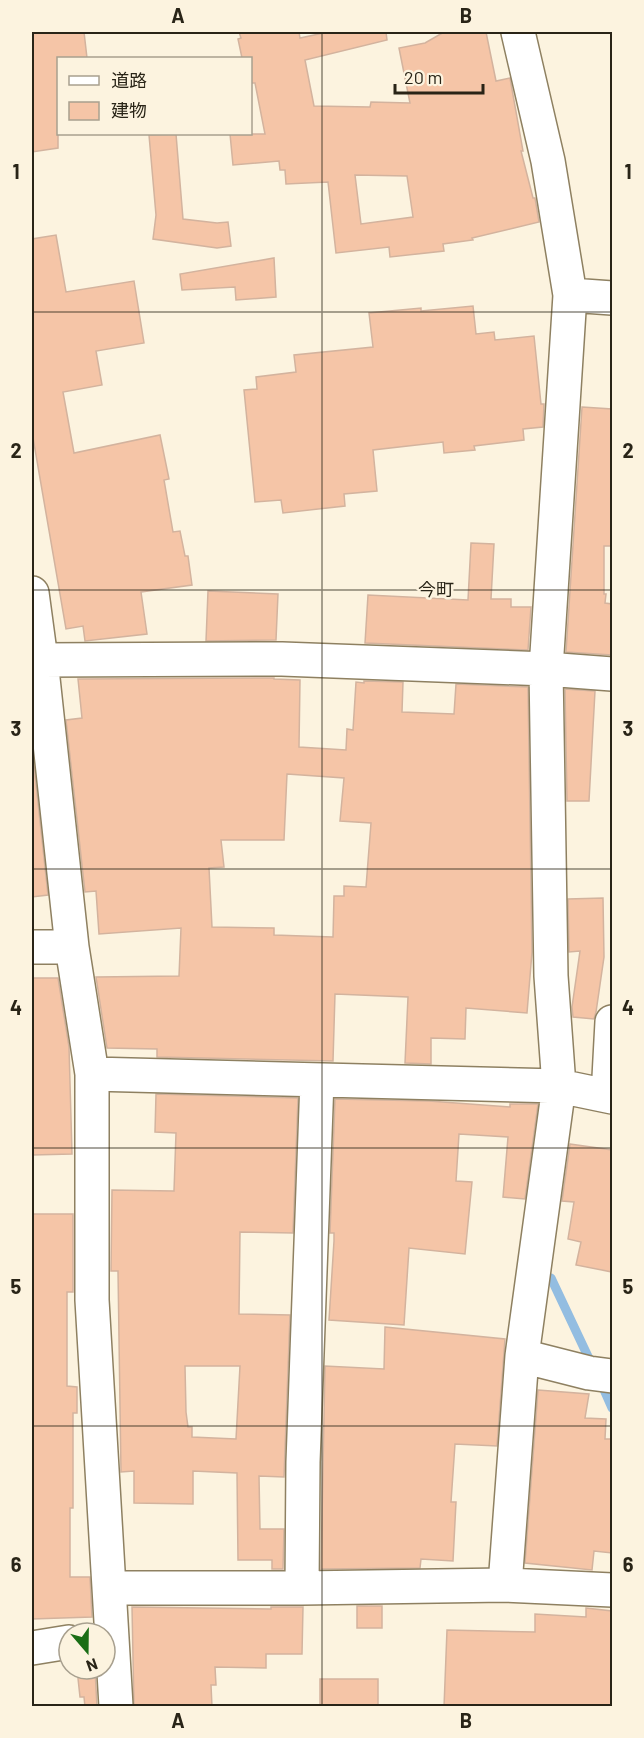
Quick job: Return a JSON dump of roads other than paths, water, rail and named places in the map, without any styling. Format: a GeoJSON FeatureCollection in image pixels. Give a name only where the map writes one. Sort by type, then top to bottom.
{"type":"FeatureCollection","features":[{"type":"Feature","properties":{"kind":"street"},"geometry":{"type":"LineString","coordinates":[[505,1585],[522,1356],[559,1086],[551,976],[546,669],[570,296],[548,161],[518,32]]}},
{"type":"Feature","properties":{"kind":"street"},"geometry":{"type":"LineString","coordinates":[[570,296],[612,298]]}},
{"type":"Feature","properties":{"kind":"street"},"geometry":{"type":"LineString","coordinates":[[32,593],[72,948],[92,1074],[92,1300],[109,1588],[108,1621]]}},
{"type":"Feature","properties":{"kind":"street"},"geometry":{"type":"LineString","coordinates":[[41,660],[282,659],[546,669],[612,674]]}},
{"type":"Feature","properties":{"kind":"street"},"geometry":{"type":"LineString","coordinates":[[32,947],[72,948]]}},
{"type":"Feature","properties":{"kind":"street"},"geometry":{"type":"LineString","coordinates":[[92,1074],[559,1086],[610,1096],[612,1022]]}},
{"type":"Feature","properties":{"kind":"street"},"geometry":{"type":"LineString","coordinates":[[302,1588],[303,1462],[317,1080]]}},
{"type":"Feature","properties":{"kind":"street"},"geometry":{"type":"LineString","coordinates":[[522,1356],[603,1375]]}},
{"type":"Feature","properties":{"kind":"street"},"geometry":{"type":"LineString","coordinates":[[109,1588],[505,1585],[612,1590]]}},
{"type":"Feature","properties":{"kind":"street"},"geometry":{"type":"LineString","coordinates":[[32,1648],[57,1644]]}},
{"type":"Feature","properties":{"kind":"street"},"geometry":{"type":"LineString","coordinates":[[113,1681],[116,1707]]}},
{"type":"Feature","properties":{"kind":"waterway"},"geometry":{"type":"LineString","coordinates":[[551,1278],[592,1365]]}},
{"type":"Feature","properties":{"kind":"waterway"},"geometry":{"type":"LineString","coordinates":[[601,1383],[612,1408]]}},
{"type":"Feature","properties":{"kind":"district","name":"今町"},"geometry":{"type":"Point","coordinates":[436,589]}}]}
